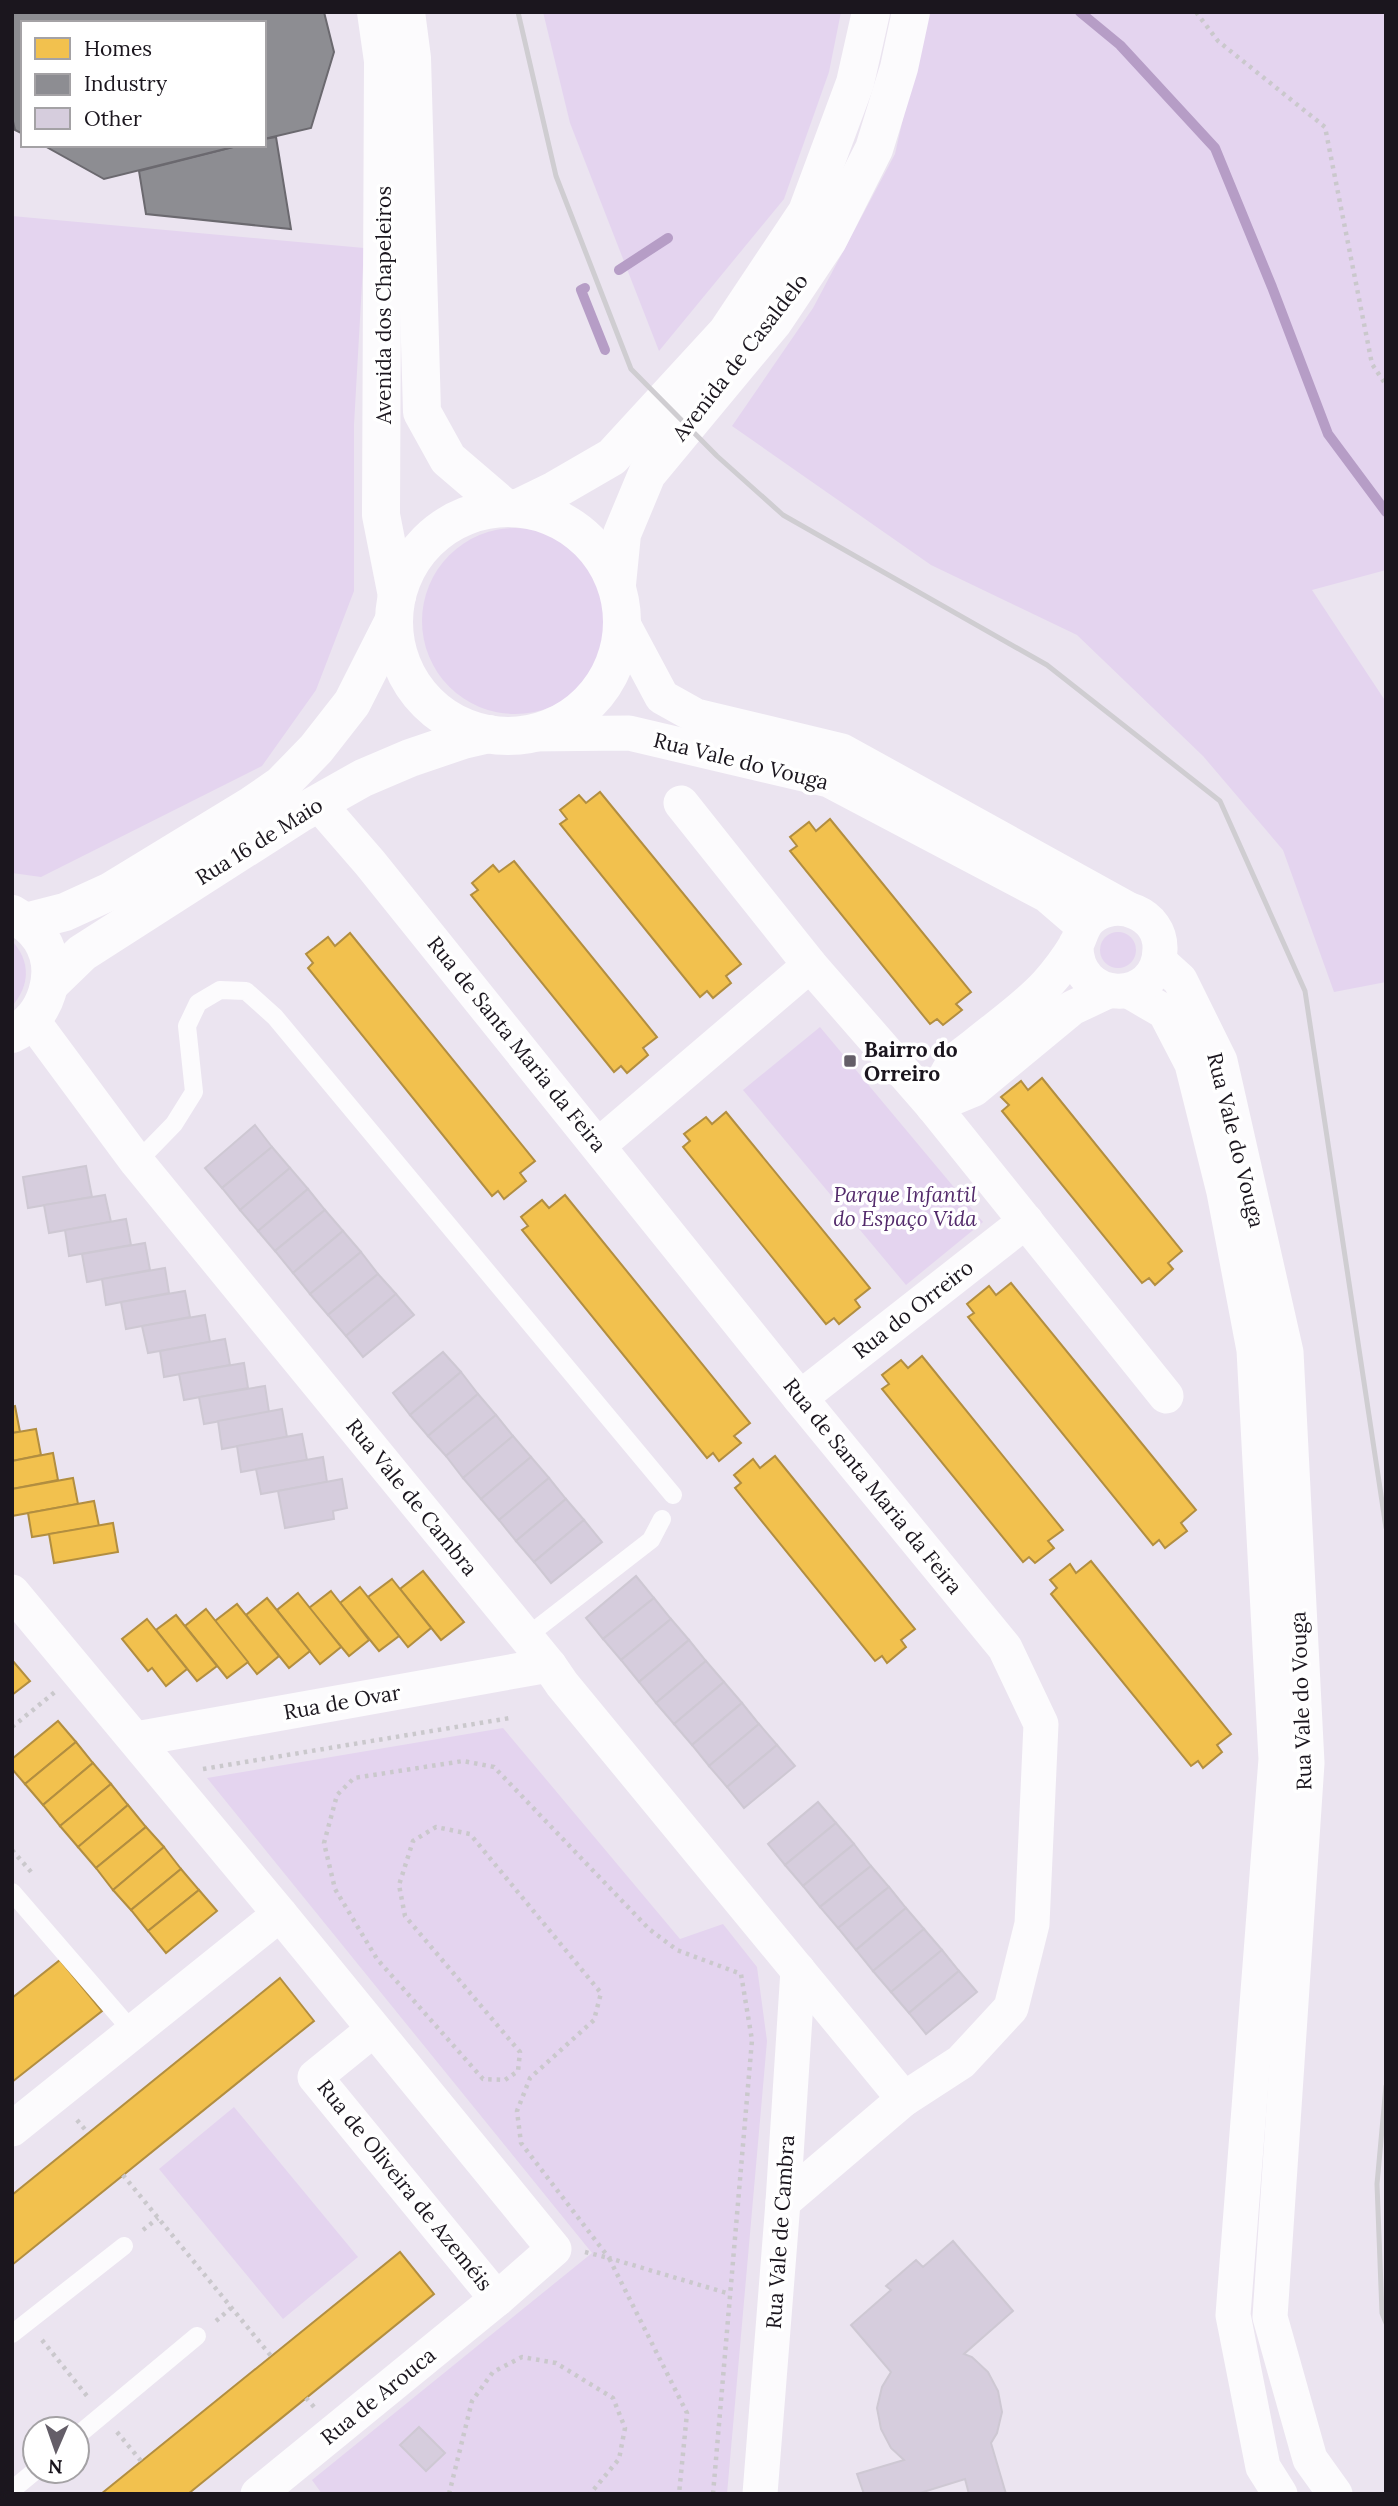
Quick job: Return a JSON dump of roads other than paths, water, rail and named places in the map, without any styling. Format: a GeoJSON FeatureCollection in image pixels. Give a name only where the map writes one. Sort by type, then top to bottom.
{"type":"FeatureCollection","features":[{"type":"Feature","properties":{"kind":"street","name":"Avenida dos Chapeleiros"},"geometry":{"type":"LineString","coordinates":[[376,12],[383,61],[381,516],[396,608]]}},
{"type":"Feature","properties":{"kind":"street","name":"Avenida dos Chapeleiros"},"geometry":{"type":"LineString","coordinates":[[406,12],[412,58],[422,412],[448,459],[511,508]]}},
{"type":"Feature","properties":{"kind":"street","name":"Avenida de Casaldelo"},"geometry":{"type":"LineString","coordinates":[[699,388],[727,332],[807,212],[855,83],[871,12]]}},
{"type":"Feature","properties":{"kind":"street","name":"Avenida de Casaldelo"},"geometry":{"type":"LineString","coordinates":[[511,508],[555,490],[663,427],[699,388],[774,321],[828,240],[874,149],[899,68],[911,12]]}},
{"type":"Feature","properties":{"kind":"street","name":"Avenida de Casaldelo"},"geometry":{"type":"LineString","coordinates":[[617,584],[622,534],[663,427]]}},
{"type":"Feature","properties":{"kind":"street","name":"Rua Vale do Vouga"},"geometry":{"type":"LineString","coordinates":[[529,734],[558,724],[585,706],[605,683],[618,654],[623,624],[617,584],[605,561],[589,540],[568,524],[544,513],[511,508],[467,515],[435,534],[411,562],[396,608],[398,652],[411,681],[431,706],[458,724],[489,734],[509,736],[629,733],[829,780],[1047,895],[1080,935],[1076,955],[1084,974],[1099,987],[1119,991],[1165,1013],[1192,1064],[1224,1192],[1254,1350],[1276,1759],[1233,2315],[1264,2467],[1280,2494]]}},
{"type":"Feature","properties":{"kind":"street","name":"Rua 16 de Maio"},"geometry":{"type":"LineString","coordinates":[[19,918],[65,912],[111,891],[281,785],[316,748],[352,703],[396,608]]}},
{"type":"Feature","properties":{"kind":"street","name":"Rua Vale do Vouga"},"geometry":{"type":"LineString","coordinates":[[623,624],[662,697],[696,716],[842,751],[1139,913],[1150,922],[1157,934],[1161,947],[1159,961],[1180,981],[1220,1061],[1286,1352],[1307,1763],[1270,2316],[1310,2459],[1335,2494]]}},
{"type":"Feature","properties":{"kind":"street","name":"Rua 16 de Maio"},"geometry":{"type":"LineString","coordinates":[[50,984],[82,954],[318,803],[363,778],[410,758],[489,734]]}},
{"type":"Feature","properties":{"kind":"street","name":"Rua de Santa Maria da Feira"},"geometry":{"type":"LineString","coordinates":[[318,803],[370,863],[800,1398],[1005,1648],[1041,1724],[1032,1924],[1011,2008],[961,2062],[904,2099],[783,2202]]}},
{"type":"Feature","properties":{"kind":"street"},"geometry":{"type":"LineString","coordinates":[[681,803],[810,965],[933,1106],[1166,1396]]}},
{"type":"Feature","properties":{"kind":"street"},"geometry":{"type":"LineString","coordinates":[[933,1106],[954,1063],[1047,984],[1080,935],[1099,913],[1112,908],[1126,908]]}},
{"type":"Feature","properties":{"kind":"street","name":"Rua 16 de Maio"},"geometry":{"type":"LineString","coordinates":[[19,918],[41,939],[49,961],[50,984],[44,1003],[22,1027]]}},
{"type":"Feature","properties":{"kind":"street"},"geometry":{"type":"LineString","coordinates":[[933,1106],[974,1089],[1072,1008],[1148,980],[1159,961]]}},
{"type":"Feature","properties":{"kind":"street"},"geometry":{"type":"LineString","coordinates":[[599,1145],[810,965]]}},
{"type":"Feature","properties":{"kind":"street","name":"Rua Vale de Cambra"},"geometry":{"type":"LineString","coordinates":[[22,1027],[137,1162],[549,1665],[562,1685],[904,2099]]}},
{"type":"Feature","properties":{"kind":"street","name":"Rua do Orreiro"},"geometry":{"type":"LineString","coordinates":[[800,1398],[1026,1221]]}},
{"type":"Feature","properties":{"kind":"street","name":"Rua de Oliveira de Azeméis"},"geometry":{"type":"LineString","coordinates":[[12,1592],[136,1739],[554,2249],[497,2299],[315,2077],[373,2030]]}},
{"type":"Feature","properties":{"kind":"street","name":"Rua de Ovar"},"geometry":{"type":"LineString","coordinates":[[136,1739],[549,1665]]}},
{"type":"Feature","properties":{"kind":"street"},"geometry":{"type":"LineString","coordinates":[[12,2129],[280,1914]]}},
{"type":"Feature","properties":{"kind":"street","name":"Rua Vale de Cambra"},"geometry":{"type":"LineString","coordinates":[[760,2494],[798,1970]]}},
{"type":"Feature","properties":{"kind":"street","name":"Rua de Arouca"},"geometry":{"type":"LineString","coordinates":[[258,2494],[497,2299]]}},
{"type":"Feature","properties":{"kind":"lane"},"geometry":{"type":"LineString","coordinates":[[137,1162],[174,1124],[194,1092],[187,1026],[198,1003],[219,990],[246,991],[275,1017],[673,1495]]}},
{"type":"Feature","properties":{"kind":"lane"},"geometry":{"type":"LineString","coordinates":[[526,1637],[651,1540],[662,1519]]}},
{"type":"Feature","properties":{"kind":"lane"},"geometry":{"type":"LineString","coordinates":[[12,1892],[133,2032]]}},
{"type":"Feature","properties":{"kind":"lane"},"geometry":{"type":"LineString","coordinates":[[12,2334],[124,2246]]}},
{"type":"Feature","properties":{"kind":"lane"},"geometry":{"type":"LineString","coordinates":[[91,2425],[197,2336]]}},
{"type":"Feature","properties":{"kind":"waterway"},"geometry":{"type":"LineString","coordinates":[[1080,12],[1120,45],[1215,148],[1328,434],[1386,512]]}},
{"type":"Feature","properties":{"kind":"waterway"},"geometry":{"type":"LineString","coordinates":[[619,270],[668,238]]}},
{"type":"Feature","properties":{"kind":"waterway"},"geometry":{"type":"LineString","coordinates":[[585,288],[581,290],[605,350]]}},
{"type":"Feature","properties":{"kind":"railway"},"geometry":{"type":"LineString","coordinates":[[518,12],[556,176],[631,369],[717,456],[783,515],[1047,665],[1220,801],[1305,991],[1386,1528]]}},
{"type":"Feature","properties":{"kind":"railway"},"geometry":{"type":"LineString","coordinates":[[1386,2086],[1377,2184],[1382,2313],[1386,2323]]}},
{"type":"Feature","properties":{"kind":"place","name":"Bairro do Orreiro"},"geometry":{"type":"Point","coordinates":[850,1061]}},
{"type":"Feature","properties":{"kind":"park label","name":"Parque Infantil do Espaço Vida"},"geometry":{"type":"Point","coordinates":[905,1206]}}]}
